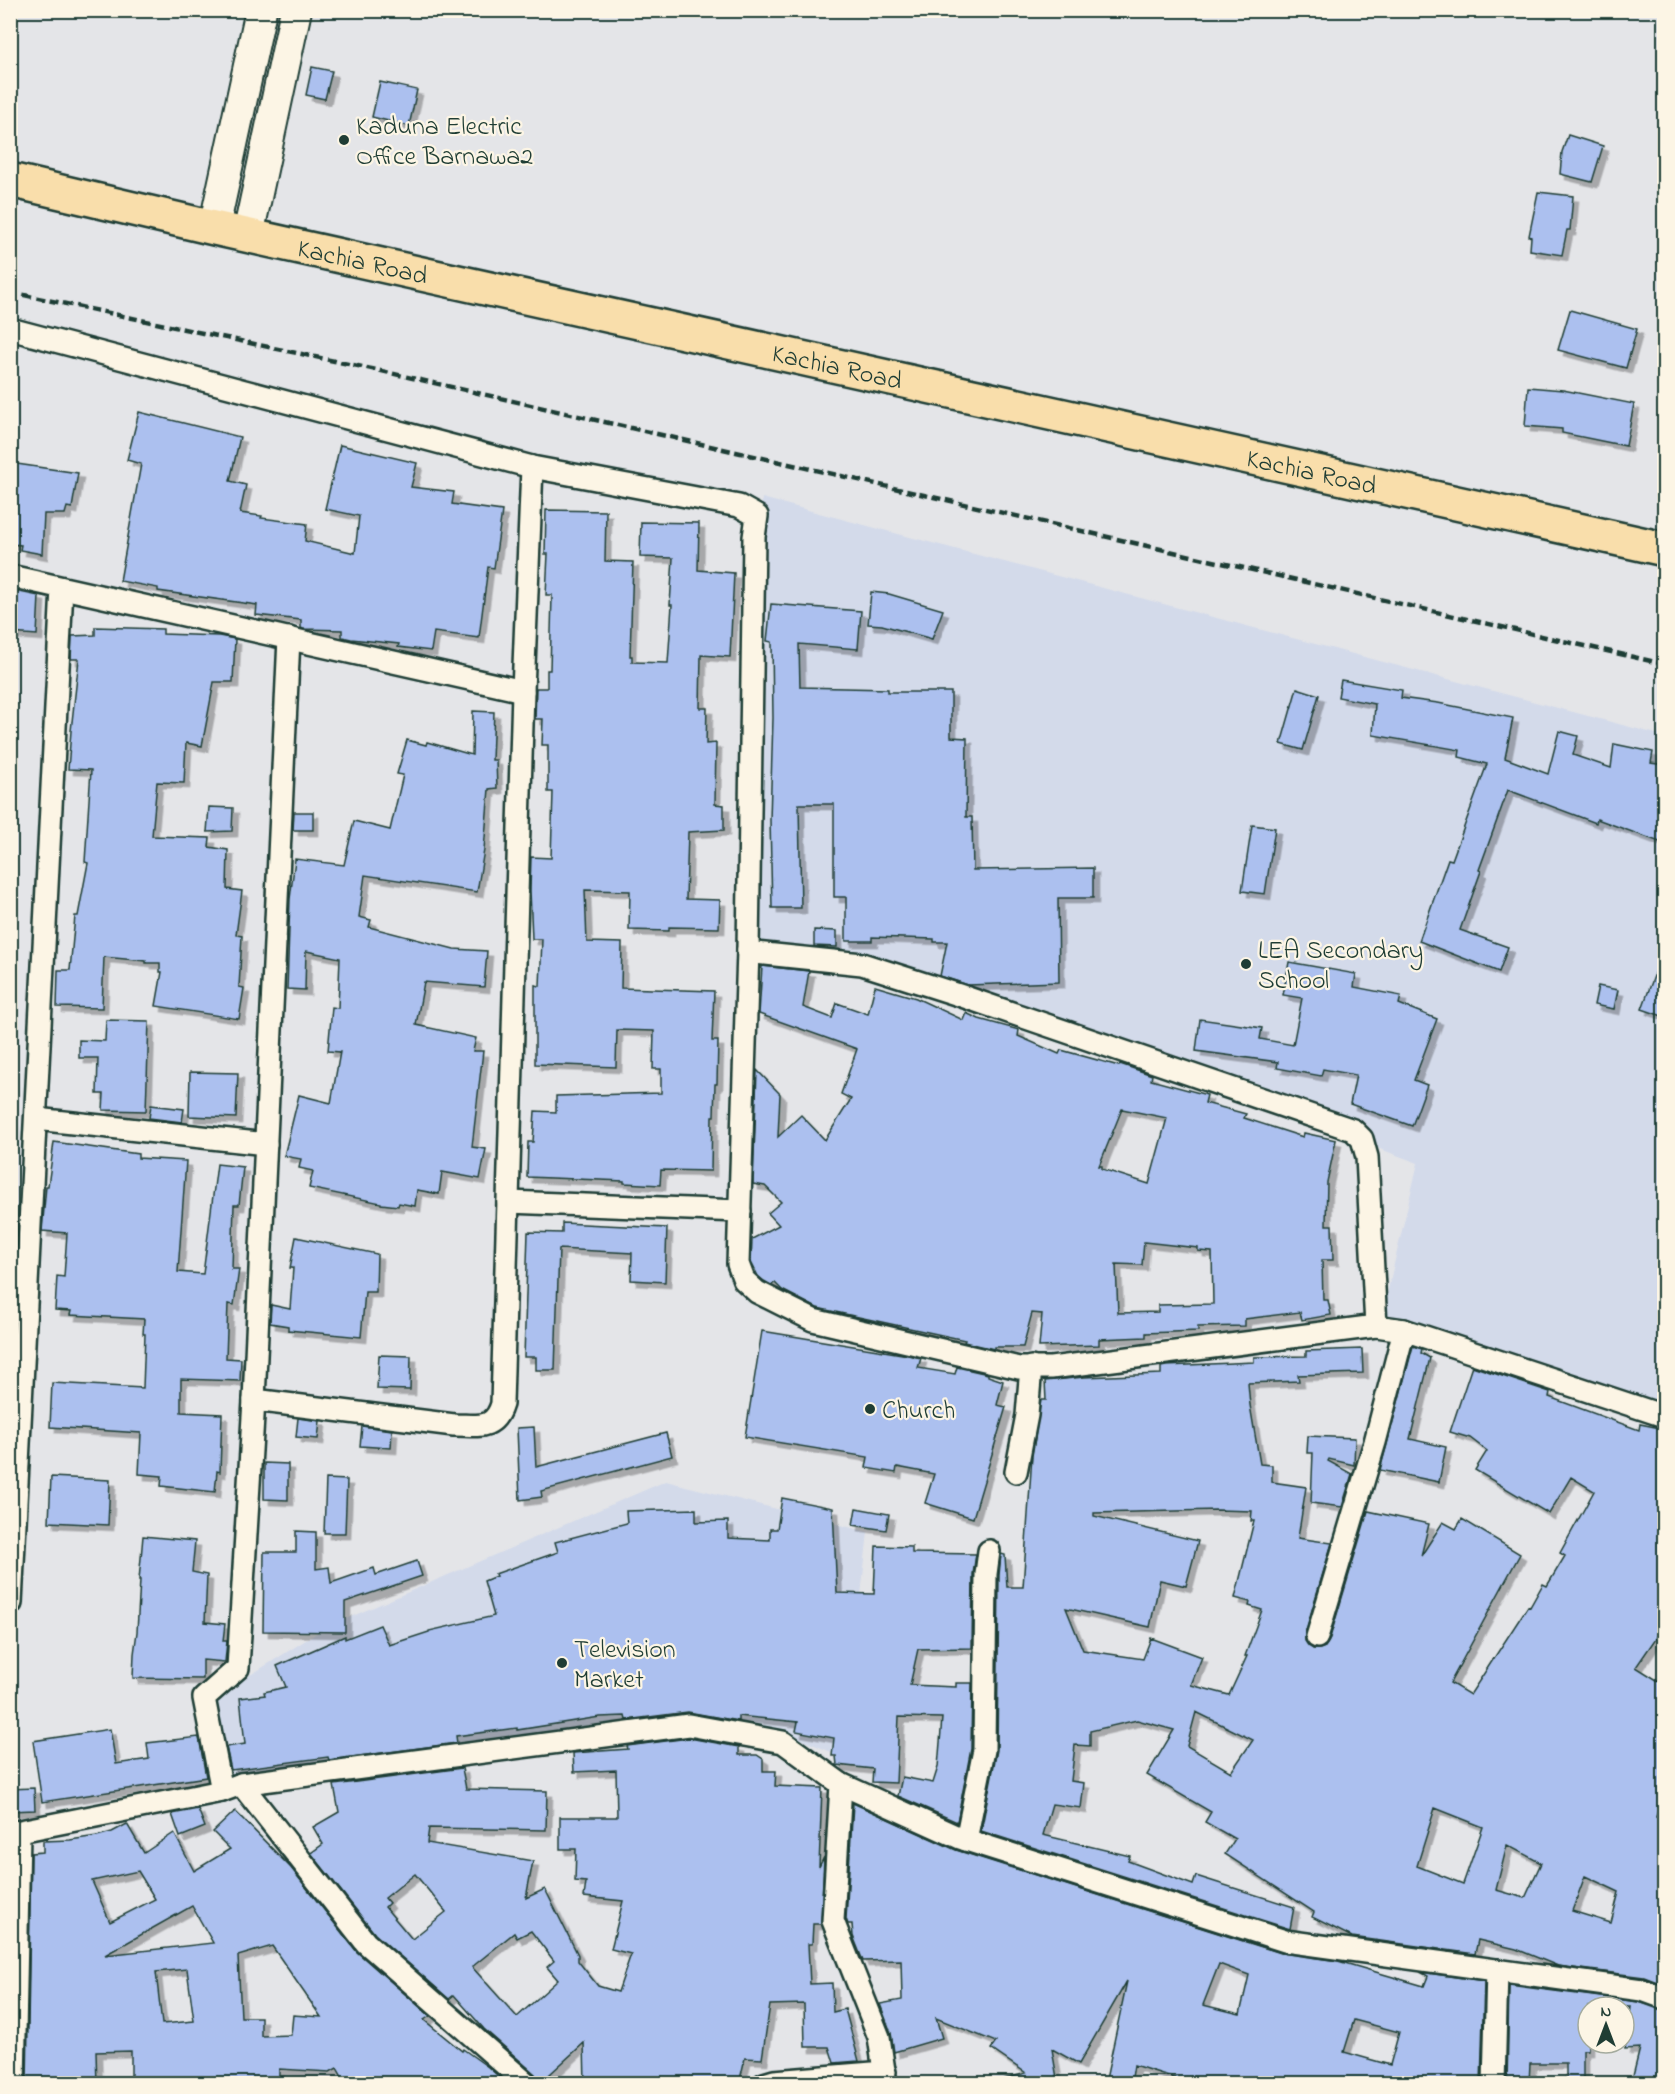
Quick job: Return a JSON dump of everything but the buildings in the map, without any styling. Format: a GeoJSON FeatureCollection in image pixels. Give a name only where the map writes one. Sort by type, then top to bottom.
{"type":"FeatureCollection","features":[{"type":"Feature","properties":{"kind":"main road","name":"Kachia Road"},"geometry":{"type":"LineString","coordinates":[[10,180],[248,236],[1665,549]]}},
{"type":"Feature","properties":{"kind":"street"},"geometry":{"type":"LineString","coordinates":[[214,228],[261,10]]}},
{"type":"Feature","properties":{"kind":"street"},"geometry":{"type":"LineString","coordinates":[[248,236],[296,10]]}},
{"type":"Feature","properties":{"kind":"street"},"geometry":{"type":"LineString","coordinates":[[10,329],[532,467],[739,506],[757,516],[754,537],[748,950],[738,1264],[744,1280],[757,1292],[813,1320],[1019,1368],[1051,1368],[1376,1326],[1404,1330],[1665,1416]]}},
{"type":"Feature","properties":{"kind":"street"},"geometry":{"type":"LineString","coordinates":[[254,1400],[454,1425],[485,1426],[498,1417],[502,1404],[532,467]]}},
{"type":"Feature","properties":{"kind":"street"},"geometry":{"type":"LineString","coordinates":[[10,576],[523,692]]}},
{"type":"Feature","properties":{"kind":"street"},"geometry":{"type":"LineString","coordinates":[[11,1603],[18,1334],[36,1119],[62,588]]}},
{"type":"Feature","properties":{"kind":"street"},"geometry":{"type":"LineString","coordinates":[[289,638],[254,1400],[238,1668],[204,1698],[231,1788],[366,1943],[526,2084]]}},
{"type":"Feature","properties":{"kind":"street"},"geometry":{"type":"LineString","coordinates":[[748,950],[755,953],[862,964],[1353,1130],[1362,1139],[1367,1157],[1376,1326]]}},
{"type":"Feature","properties":{"kind":"street"},"geometry":{"type":"LineString","coordinates":[[36,1119],[266,1144]]}},
{"type":"Feature","properties":{"kind":"street"},"geometry":{"type":"LineString","coordinates":[[508,1202],[740,1211]]}},
{"type":"Feature","properties":{"kind":"street"},"geometry":{"type":"LineString","coordinates":[[1317,1637],[1375,1442],[1404,1330]]}},
{"type":"Feature","properties":{"kind":"street"},"geometry":{"type":"LineString","coordinates":[[1016,1472],[1027,1415],[1031,1367]]}},
{"type":"Feature","properties":{"kind":"street"},"geometry":{"type":"LineString","coordinates":[[966,1840],[984,1750],[986,1574],[989,1551]]}},
{"type":"Feature","properties":{"kind":"street"},"geometry":{"type":"LineString","coordinates":[[14,2084],[15,1833],[231,1788],[689,1725],[783,1742],[841,1784],[966,1840],[1285,1941],[1642,1990],[1665,1998]]}},
{"type":"Feature","properties":{"kind":"street"},"geometry":{"type":"LineString","coordinates":[[764,2084],[774,2081],[885,2078],[879,2037],[833,1921],[841,1784]]}},
{"type":"Feature","properties":{"kind":"street"},"geometry":{"type":"LineString","coordinates":[[1494,2084],[1497,1970]]}},
{"type":"Feature","properties":{"kind":"shaded area","name":"LEA Secondary School"},"geometry":{"type":"Polygon","coordinates":[[[762,498],[1664,736],[1664,1415],[1381,1319],[1418,1163],[1055,1029],[898,974],[755,953],[762,498]]]}},
{"type":"Feature","properties":{"kind":"shaded area","name":"Television Market"},"geometry":{"type":"Polygon","coordinates":[[[666,1481],[868,1532],[843,1757],[798,1738],[716,1716],[221,1780],[214,1698],[325,1628],[666,1481]]]}},
{"type":"Feature","properties":{"kind":"railway"},"geometry":{"type":"LineString","coordinates":[[10,292],[386,372],[1664,664]]}},
{"type":"Feature","properties":{"kind":"place","name":"Kaduna Electric Office Barnawa2"},"geometry":{"type":"Point","coordinates":[344,140]}},
{"type":"Feature","properties":{"kind":"place","name":"LEA Secondary School"},"geometry":{"type":"Point","coordinates":[1246,964]}},
{"type":"Feature","properties":{"kind":"place","name":"Church"},"geometry":{"type":"Point","coordinates":[870,1409]}},
{"type":"Feature","properties":{"kind":"place","name":"Television Market"},"geometry":{"type":"Point","coordinates":[562,1663]}}]}
